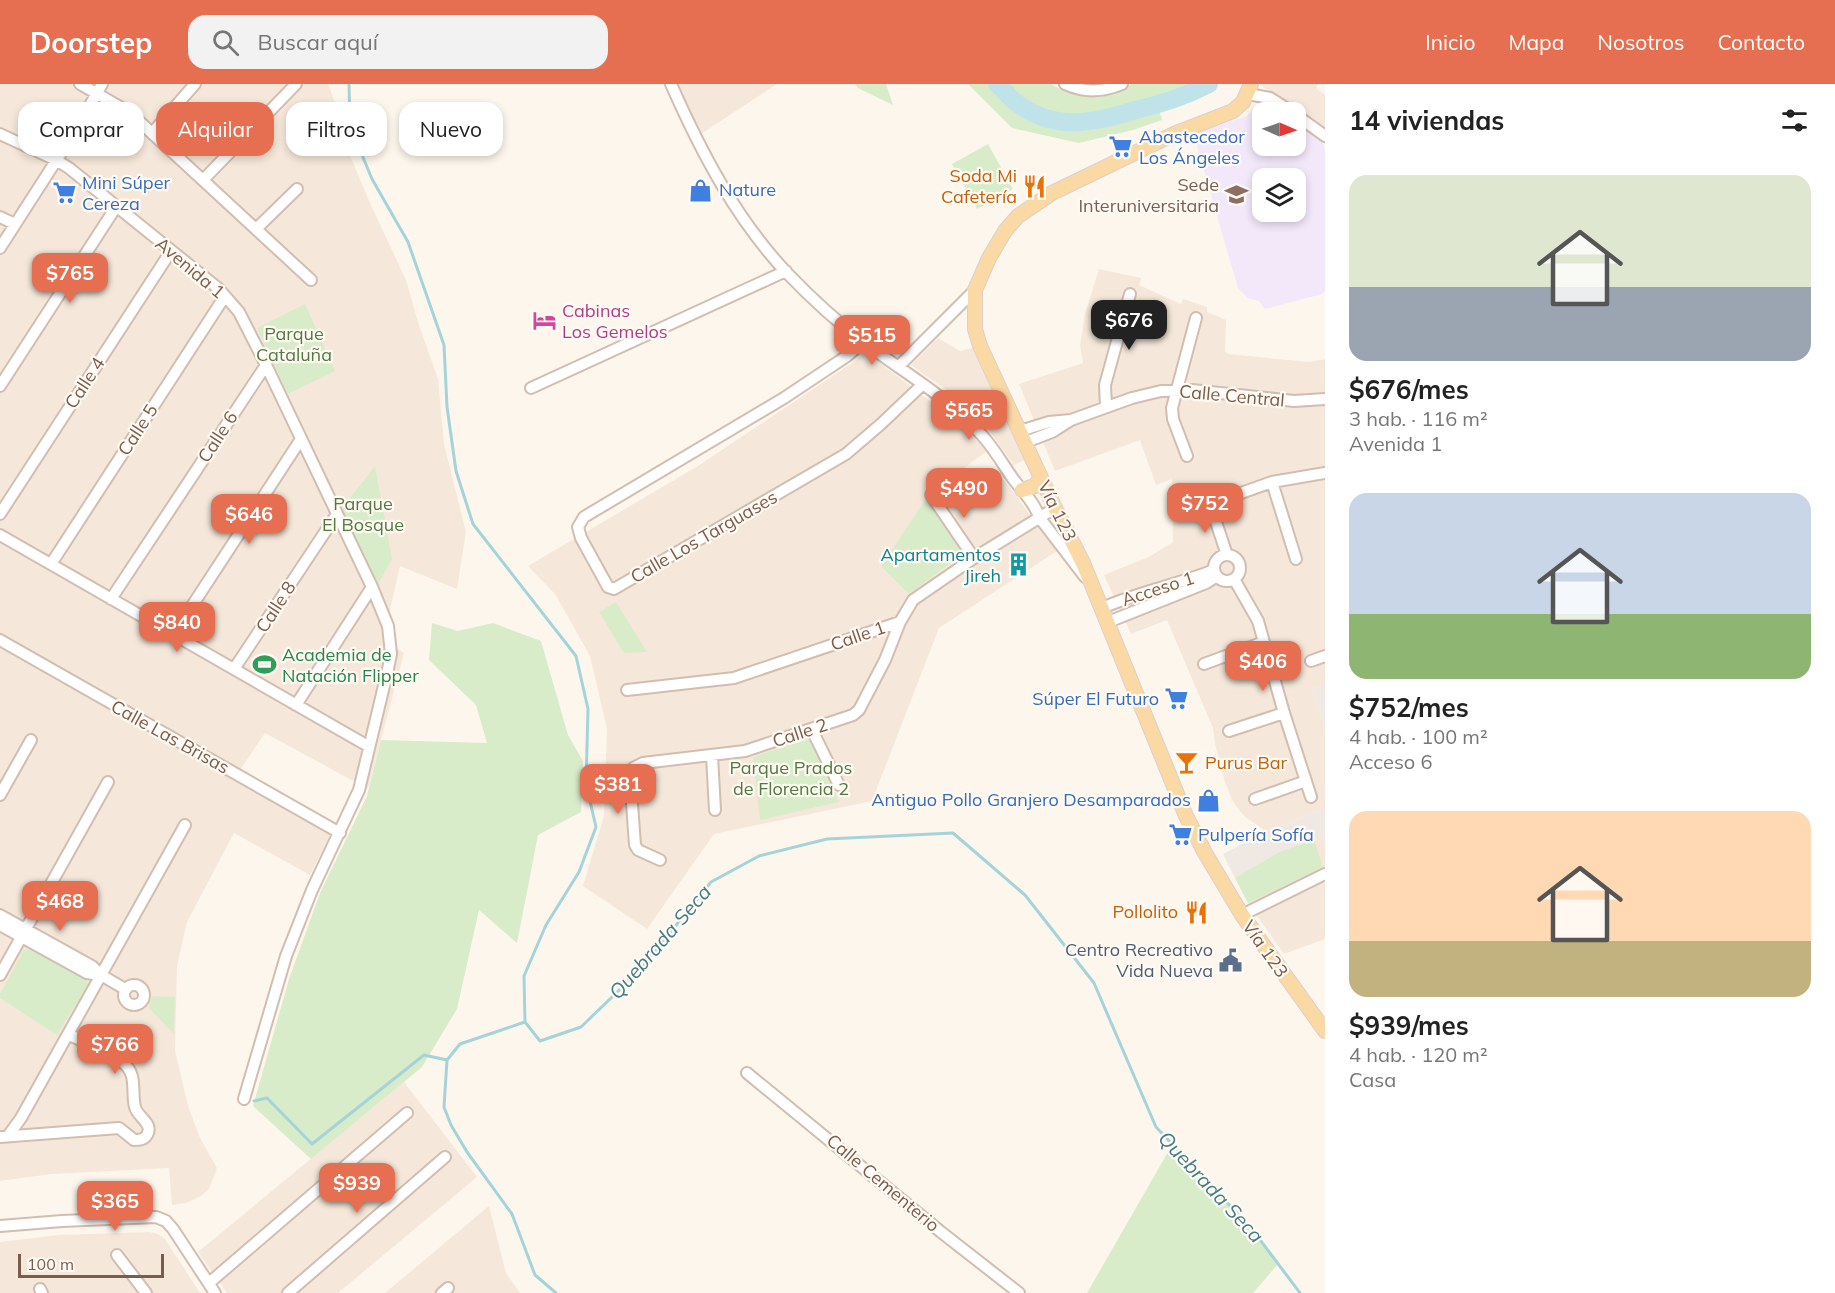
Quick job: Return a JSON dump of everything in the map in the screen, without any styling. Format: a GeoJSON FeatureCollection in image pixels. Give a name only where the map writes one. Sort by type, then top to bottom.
{"type":"FeatureCollection","features":[{"type":"Feature","properties":{"kind":"main road","name":"Vía 123"},"geometry":{"type":"LineString","coordinates":[[1249,89],[1243,102],[1233,111],[1173,134],[1081,178],[1018,216],[1005,231],[989,258],[975,290],[975,329],[980,346],[1083,563],[1186,816],[1211,864],[1242,915],[1325,1031]]}},
{"type":"Feature","properties":{"kind":"main road"},"geometry":{"type":"LineString","coordinates":[[1022,490],[1035,486],[1041,477]]}},
{"type":"Feature","properties":{"kind":"street"},"geometry":{"type":"LineString","coordinates":[[80,84],[100,89],[153,132],[311,280]]}},
{"type":"Feature","properties":{"kind":"street"},"geometry":{"type":"LineString","coordinates":[[153,132],[195,84]]}},
{"type":"Feature","properties":{"kind":"street"},"geometry":{"type":"LineString","coordinates":[[204,179],[296,84]]}},
{"type":"Feature","properties":{"kind":"street"},"geometry":{"type":"LineString","coordinates":[[671,84],[720,183],[764,245],[786,271],[862,342],[947,403],[975,427],[994,448],[1037,509],[1039,517],[1091,584]]}},
{"type":"Feature","properties":{"kind":"street"},"geometry":{"type":"LineString","coordinates":[[1065,84],[1095,91],[1110,89],[1122,84]]}},
{"type":"Feature","properties":{"kind":"street"},"geometry":{"type":"LineString","coordinates":[[0,248],[100,89]]}},
{"type":"Feature","properties":{"kind":"street"},"geometry":{"type":"LineString","coordinates":[[1249,89],[1275,102]]}},
{"type":"Feature","properties":{"kind":"street"},"geometry":{"type":"LineString","coordinates":[[1306,122],[1325,135]]}},
{"type":"Feature","properties":{"kind":"street","name":"Avenida 1"},"geometry":{"type":"LineString","coordinates":[[0,134],[56,160],[171,251],[225,296],[239,312],[372,587],[388,626],[391,654],[368,746]]}},
{"type":"Feature","properties":{"kind":"street"},"geometry":{"type":"LineString","coordinates":[[257,228],[297,189]]}},
{"type":"Feature","properties":{"kind":"street"},"geometry":{"type":"LineString","coordinates":[[0,386],[116,207]]}},
{"type":"Feature","properties":{"kind":"street"},"geometry":{"type":"LineString","coordinates":[[0,218],[15,225]]}},
{"type":"Feature","properties":{"kind":"street","name":"Calle 4"},"geometry":{"type":"LineString","coordinates":[[0,514],[171,251]]}},
{"type":"Feature","properties":{"kind":"street"},"geometry":{"type":"LineString","coordinates":[[531,388],[786,271]]}},
{"type":"Feature","properties":{"kind":"street"},"geometry":{"type":"LineString","coordinates":[[898,367],[975,290]]}},
{"type":"Feature","properties":{"kind":"street"},"geometry":{"type":"LineString","coordinates":[[1106,407],[1105,386],[1130,294]]}},
{"type":"Feature","properties":{"kind":"street","name":"Calle 5"},"geometry":{"type":"LineString","coordinates":[[51,564],[225,296]]}},
{"type":"Feature","properties":{"kind":"street"},"geometry":{"type":"LineString","coordinates":[[1187,456],[1173,419],[1172,408],[1196,318]]}},
{"type":"Feature","properties":{"kind":"street","name":"Calle Los Targuases"},"geometry":{"type":"LineString","coordinates":[[862,342],[847,356],[784,398],[584,517],[578,527],[580,538],[608,587],[614,589],[846,454],[922,385]]}},
{"type":"Feature","properties":{"kind":"street","name":"Calle 6"},"geometry":{"type":"LineString","coordinates":[[111,599],[266,365]]}},
{"type":"Feature","properties":{"kind":"street","name":"Calle Central"},"geometry":{"type":"LineString","coordinates":[[1023,437],[1052,432],[1071,420],[1146,394],[1176,390],[1294,401],[1325,399]]}},
{"type":"Feature","properties":{"kind":"street"},"geometry":{"type":"LineString","coordinates":[[174,635],[301,439]]}},
{"type":"Feature","properties":{"kind":"street"},"geometry":{"type":"LineString","coordinates":[[1227,555],[1210,504],[1272,482],[1325,473]]}},
{"type":"Feature","properties":{"kind":"street"},"geometry":{"type":"LineString","coordinates":[[1272,482],[1296,559]]}},
{"type":"Feature","properties":{"kind":"street"},"geometry":{"type":"LineString","coordinates":[[930,495],[974,558]]}},
{"type":"Feature","properties":{"kind":"street","name":"Calle 1"},"geometry":{"type":"LineString","coordinates":[[627,690],[734,678],[900,622],[913,600],[974,558],[1055,508]]}},
{"type":"Feature","properties":{"kind":"street","name":"Calle 8"},"geometry":{"type":"LineString","coordinates":[[234,669],[337,514]]}},
{"type":"Feature","properties":{"kind":"street"},"geometry":{"type":"LineString","coordinates":[[0,535],[368,746],[358,790],[312,890],[286,956],[244,1099]]}},
{"type":"Feature","properties":{"kind":"street"},"geometry":{"type":"LineString","coordinates":[[1227,555],[1234,558],[1239,565],[1239,573],[1234,579],[1223,581],[1216,573],[1219,558],[1227,555]]}},
{"type":"Feature","properties":{"kind":"street","name":"Acceso 1"},"geometry":{"type":"LineString","coordinates":[[1108,622],[1131,614],[1177,589],[1216,573]]}},
{"type":"Feature","properties":{"kind":"street"},"geometry":{"type":"LineString","coordinates":[[1234,579],[1258,621],[1311,797]]}},
{"type":"Feature","properties":{"kind":"street"},"geometry":{"type":"LineString","coordinates":[[296,705],[372,587]]}},
{"type":"Feature","properties":{"kind":"street","name":"Acceso 1"},"geometry":{"type":"LineString","coordinates":[[1102,608],[1150,590],[1177,589]]}},
{"type":"Feature","properties":{"kind":"street"},"geometry":{"type":"LineString","coordinates":[[1124,598],[1131,614]]}},
{"type":"Feature","properties":{"kind":"street","name":"Calle 2"},"geometry":{"type":"LineString","coordinates":[[660,860],[638,850],[635,845],[630,776],[633,768],[643,763],[745,751],[853,716],[859,710],[885,660],[900,622]]}},
{"type":"Feature","properties":{"kind":"street","name":"Calle Las Brisas"},"geometry":{"type":"LineString","coordinates":[[0,640],[340,833]]}},
{"type":"Feature","properties":{"kind":"street"},"geometry":{"type":"LineString","coordinates":[[1204,664],[1264,642]]}},
{"type":"Feature","properties":{"kind":"street"},"geometry":{"type":"LineString","coordinates":[[1311,661],[1325,656]]}},
{"type":"Feature","properties":{"kind":"street"},"geometry":{"type":"LineString","coordinates":[[1229,731],[1284,713]]}},
{"type":"Feature","properties":{"kind":"street"},"geometry":{"type":"LineString","coordinates":[[812,730],[839,785]]}},
{"type":"Feature","properties":{"kind":"street"},"geometry":{"type":"LineString","coordinates":[[0,795],[31,740]]}},
{"type":"Feature","properties":{"kind":"street"},"geometry":{"type":"LineString","coordinates":[[712,756],[715,810]]}},
{"type":"Feature","properties":{"kind":"street"},"geometry":{"type":"LineString","coordinates":[[1255,799],[1306,781]]}},
{"type":"Feature","properties":{"kind":"street"},"geometry":{"type":"LineString","coordinates":[[0,975],[108,782]]}},
{"type":"Feature","properties":{"kind":"street"},"geometry":{"type":"LineString","coordinates":[[4,1136],[21,1118],[185,825]]}},
{"type":"Feature","properties":{"kind":"street"},"geometry":{"type":"LineString","coordinates":[[1242,915],[1325,874]]}},
{"type":"Feature","properties":{"kind":"street"},"geometry":{"type":"LineString","coordinates":[[0,915],[23,933]]}},
{"type":"Feature","properties":{"kind":"street"},"geometry":{"type":"LineString","coordinates":[[0,925],[23,933],[92,966],[101,975],[126,989]]}},
{"type":"Feature","properties":{"kind":"street"},"geometry":{"type":"LineString","coordinates":[[4,1136],[119,1128],[134,1140],[146,1137],[148,1124],[135,1109],[130,1071],[123,1062],[68,1034]]}},
{"type":"Feature","properties":{"kind":"street","name":"Calle Cementerio"},"geometry":{"type":"LineString","coordinates":[[747,1072],[941,1232],[1019,1293]]}},
{"type":"Feature","properties":{"kind":"street"},"geometry":{"type":"LineString","coordinates":[[209,1283],[407,1113]]}},
{"type":"Feature","properties":{"kind":"street"},"geometry":{"type":"LineString","coordinates":[[288,1293],[445,1157]]}},
{"type":"Feature","properties":{"kind":"street"},"geometry":{"type":"LineString","coordinates":[[0,1226],[156,1217],[170,1224],[215,1293]]}},
{"type":"Feature","properties":{"kind":"street"},"geometry":{"type":"LineString","coordinates":[[117,1255],[146,1293]]}},
{"type":"Feature","properties":{"kind":"shaded area"},"geometry":{"type":"Polygon","coordinates":[[[0,84],[328,84],[335,102],[286,102],[286,156],[350,156],[406,280],[438,379],[444,444],[466,532],[457,589],[400,566],[389,614],[393,645],[404,653],[368,789],[265,733],[240,770],[336,823],[310,875],[234,833],[187,922],[177,966],[175,1050],[188,1106],[200,1138],[217,1168],[209,1189],[201,1196],[186,1203],[172,1205],[169,1168],[52,1174],[0,1181],[0,84]]]}},
{"type":"Feature","properties":{"kind":"shaded area"},"geometry":{"type":"Polygon","coordinates":[[[677,84],[777,84],[701,134],[677,84]]]}},
{"type":"Feature","properties":{"kind":"shaded area"},"geometry":{"type":"Polygon","coordinates":[[[1262,84],[1318,84],[1316,88],[1325,95],[1325,127],[1306,115],[1306,102],[1287,102],[1262,84]]]}},
{"type":"Feature","properties":{"kind":"shaded area","name":"Sede Interuniversitaria"},"geometry":{"type":"Polygon","coordinates":[[[1252,110],[1252,156],[1306,156],[1306,129],[1323,142],[1325,150],[1325,291],[1322,294],[1265,309],[1259,301],[1248,298],[1238,288],[1193,133],[1247,116],[1252,110]]]}},
{"type":"Feature","properties":{"kind":"shaded area"},"geometry":{"type":"Polygon","coordinates":[[[1099,269],[1141,278],[1139,285],[1181,304],[1183,299],[1207,307],[1207,312],[1226,320],[1225,351],[1228,354],[1309,362],[1325,359],[1325,684],[1312,689],[1325,731],[1325,809],[1266,831],[1245,817],[1233,802],[1225,782],[1213,728],[1167,620],[1131,634],[1104,575],[1149,557],[1173,542],[1172,479],[1156,485],[1140,440],[1055,471],[1019,384],[1083,363],[1080,345],[1085,314],[1099,269]]]}},
{"type":"Feature","properties":{"kind":"shaded area"},"geometry":{"type":"Polygon","coordinates":[[[938,338],[960,351],[972,348],[1025,460],[1014,465],[974,414],[952,394],[911,365],[938,338]]]}},
{"type":"Feature","properties":{"kind":"shaded area"},"geometry":{"type":"Polygon","coordinates":[[[867,353],[969,431],[987,451],[937,488],[949,506],[999,473],[1057,551],[939,628],[872,801],[714,834],[647,929],[583,886],[604,816],[607,729],[590,656],[555,594],[528,566],[698,466],[867,353]]]}},
{"type":"Feature","properties":{"kind":"shaded area"},"geometry":{"type":"Polygon","coordinates":[[[1325,684],[1325,731],[1312,689],[1325,684]]]}},
{"type":"Feature","properties":{"kind":"shaded area"},"geometry":{"type":"Polygon","coordinates":[[[1325,809],[1325,837],[1279,852],[1235,878],[1223,854],[1266,831],[1325,809]]]}},
{"type":"Feature","properties":{"kind":"shaded area"},"geometry":{"type":"Polygon","coordinates":[[[1325,837],[1325,939],[1284,954],[1248,903],[1235,878],[1279,852],[1325,837]]]}},
{"type":"Feature","properties":{"kind":"shaded area"},"geometry":{"type":"Polygon","coordinates":[[[404,1082],[477,1177],[338,1293],[227,1293],[198,1252],[404,1082]]]}},
{"type":"Feature","properties":{"kind":"shaded area"},"geometry":{"type":"Polygon","coordinates":[[[489,1206],[506,1273],[520,1293],[385,1293],[489,1206]]]}},
{"type":"Feature","properties":{"kind":"shaded area"},"geometry":{"type":"Polygon","coordinates":[[[149,1232],[165,1239],[200,1293],[0,1293],[0,1242],[59,1235],[149,1232]]]}},
{"type":"Feature","properties":{"kind":"green space"},"geometry":{"type":"Polygon","coordinates":[[[855,84],[886,84],[893,105],[858,88],[855,84]]]}},
{"type":"Feature","properties":{"kind":"green space"},"geometry":{"type":"Polygon","coordinates":[[[968,84],[1051,84],[1065,92],[1091,97],[1133,84],[1204,84],[1183,95],[1157,102],[1162,120],[1133,130],[1079,143],[1012,128],[968,84]]]}},
{"type":"Feature","properties":{"kind":"green space"},"geometry":{"type":"Polygon","coordinates":[[[988,144],[1013,189],[977,209],[952,164],[988,144]]]}},
{"type":"Feature","properties":{"kind":"green space","name":"Parque Cataluña"},"geometry":{"type":"Polygon","coordinates":[[[305,304],[335,371],[288,394],[257,328],[305,304]]]}},
{"type":"Feature","properties":{"kind":"green space","name":"Parque El Bosque"},"geometry":{"type":"Polygon","coordinates":[[[375,466],[392,559],[375,590],[339,512],[375,466]]]}},
{"type":"Feature","properties":{"kind":"green space"},"geometry":{"type":"Polygon","coordinates":[[[927,497],[964,553],[909,594],[881,566],[927,497]]]}},
{"type":"Feature","properties":{"kind":"green space"},"geometry":{"type":"Polygon","coordinates":[[[616,602],[647,652],[624,653],[599,612],[616,602]]]}},
{"type":"Feature","properties":{"kind":"green space"},"geometry":{"type":"Polygon","coordinates":[[[432,623],[458,631],[493,623],[541,641],[568,735],[583,761],[581,812],[538,835],[517,943],[479,910],[457,1009],[422,1067],[311,1159],[253,1106],[289,979],[320,893],[367,796],[381,740],[487,743],[476,705],[429,660],[432,623]]]}},
{"type":"Feature","properties":{"kind":"green space","name":"Parque Prados de Florencia 2"},"geometry":{"type":"Polygon","coordinates":[[[809,739],[839,802],[760,820],[753,757],[809,739]]]}},
{"type":"Feature","properties":{"kind":"green space"},"geometry":{"type":"Polygon","coordinates":[[[1314,840],[1323,867],[1248,903],[1235,878],[1279,852],[1314,840]]]}},
{"type":"Feature","properties":{"kind":"green space"},"geometry":{"type":"Polygon","coordinates":[[[31,948],[86,978],[88,985],[57,1035],[0,998],[24,950],[31,948]]]}},
{"type":"Feature","properties":{"kind":"green space"},"geometry":{"type":"Polygon","coordinates":[[[152,996],[175,997],[174,1034],[149,1008],[152,996]]]}},
{"type":"Feature","properties":{"kind":"green space"},"geometry":{"type":"Polygon","coordinates":[[[1168,1152],[1250,1225],[1278,1264],[1253,1293],[1087,1293],[1168,1152]]]}},
{"type":"Feature","properties":{"kind":"waterway","name":"Quebrada Seca"},"geometry":{"type":"LineString","coordinates":[[349,84],[350,126],[372,179],[408,242],[444,345],[447,407],[456,471],[473,524],[576,656],[588,709],[586,784],[596,827],[579,872],[546,925],[524,976],[525,1022],[540,1041],[581,1027],[640,970],[711,882],[759,856],[827,839],[953,833],[1025,895],[1094,983],[1156,1127],[1252,1229],[1300,1293]]}},
{"type":"Feature","properties":{"kind":"waterway"},"geometry":{"type":"LineString","coordinates":[[997,84],[1021,106],[1035,114],[1063,122],[1106,118],[1155,105],[1209,84]]}},
{"type":"Feature","properties":{"kind":"waterway"},"geometry":{"type":"LineString","coordinates":[[525,1022],[460,1044],[447,1060],[444,1107],[451,1125],[467,1152],[512,1214],[535,1275],[556,1293]]}},
{"type":"Feature","properties":{"kind":"waterway"},"geometry":{"type":"LineString","coordinates":[[254,1101],[267,1098],[312,1144],[424,1055],[447,1060]]}},
{"type":"Feature","properties":{"kind":"place","name":"Abastecedor Los Ángeles"},"geometry":{"type":"Point","coordinates":[1121,147]}},
{"type":"Feature","properties":{"kind":"place","name":"Soda Mi Cafetería"},"geometry":{"type":"Point","coordinates":[1035,186]}},
{"type":"Feature","properties":{"kind":"place","name":"Nature"},"geometry":{"type":"Point","coordinates":[701,190]}},
{"type":"Feature","properties":{"kind":"place","name":"Mini Súper Cereza"},"geometry":{"type":"Point","coordinates":[64,193]}},
{"type":"Feature","properties":{"kind":"place","name":"Sede Interuniversitaria"},"geometry":{"type":"Point","coordinates":[1237,195]}},
{"type":"Feature","properties":{"kind":"place","name":"Cabinas Los Gemelos"},"geometry":{"type":"Point","coordinates":[544,321]}},
{"type":"Feature","properties":{"kind":"place","name":"Apartamentos Jireh"},"geometry":{"type":"Point","coordinates":[1019,565]}},
{"type":"Feature","properties":{"kind":"place","name":"Academia de Natación Flipper"},"geometry":{"type":"Point","coordinates":[264,665]}},
{"type":"Feature","properties":{"kind":"place","name":"Súper El Futuro"},"geometry":{"type":"Point","coordinates":[1177,699]}},
{"type":"Feature","properties":{"kind":"place","name":"Purus Bar"},"geometry":{"type":"Point","coordinates":[1187,763]}},
{"type":"Feature","properties":{"kind":"place","name":"Antiguo Pollo Granjero Desamparados"},"geometry":{"type":"Point","coordinates":[1209,800]}},
{"type":"Feature","properties":{"kind":"place","name":"Pulpería Sofía"},"geometry":{"type":"Point","coordinates":[1180,835]}},
{"type":"Feature","properties":{"kind":"place","name":"Pollolito"},"geometry":{"type":"Point","coordinates":[1196,912]}},
{"type":"Feature","properties":{"kind":"place","name":"Centro Recreativo Vida Nueva"},"geometry":{"type":"Point","coordinates":[1231,960]}}]}
